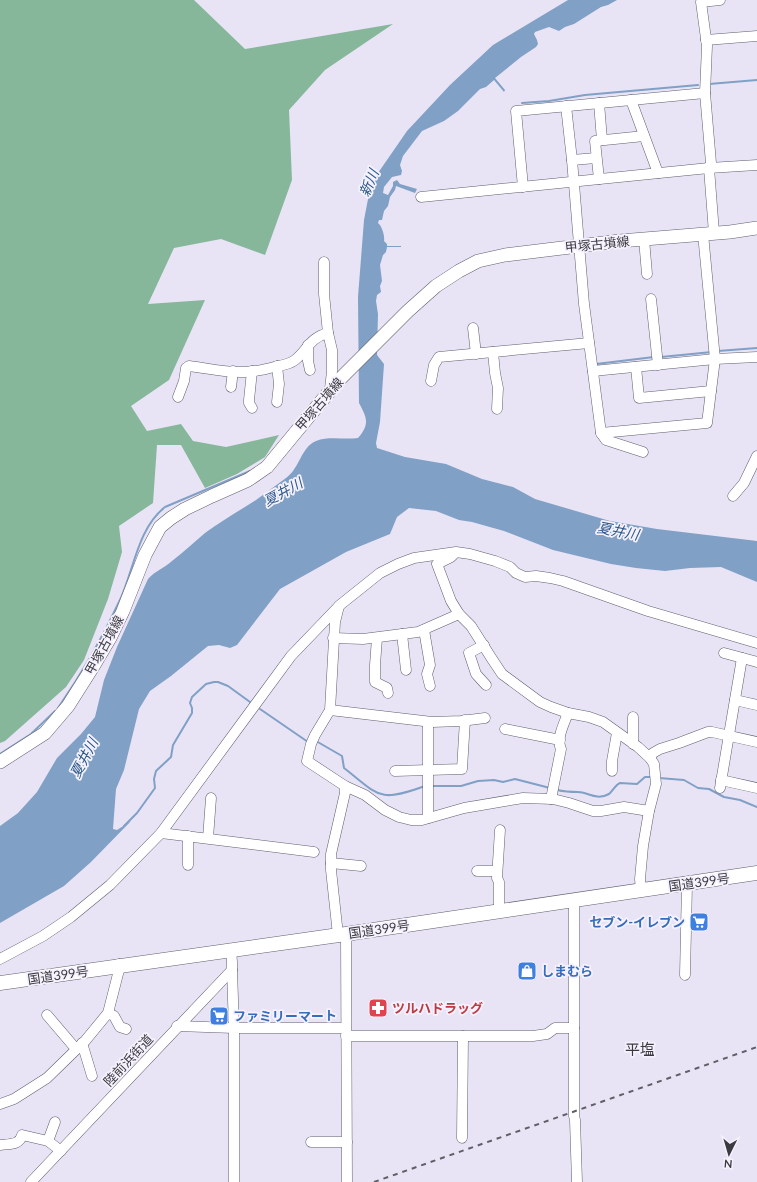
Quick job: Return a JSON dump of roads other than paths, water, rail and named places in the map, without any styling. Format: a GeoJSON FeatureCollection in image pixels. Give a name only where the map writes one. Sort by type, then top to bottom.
{"type":"FeatureCollection","features":[{"type":"Feature","properties":{"kind":"highway","name":"国道399号"},"geometry":{"type":"LineString","coordinates":[[0,983],[119,965],[342,935],[757,873]]}},
{"type":"Feature","properties":{"kind":"main road","name":"甲塚古墳線"},"geometry":{"type":"LineString","coordinates":[[0,762],[45,733],[68,706],[110,638],[123,611],[145,555],[160,527],[185,509],[248,480],[267,467],[334,385],[408,311],[436,286],[463,268],[478,261],[505,255],[757,228]]}},
{"type":"Feature","properties":{"kind":"street"},"geometry":{"type":"LineString","coordinates":[[601,434],[707,423],[715,359],[708,233],[709,168],[711,163],[705,93],[706,40],[701,2],[720,0]]}},
{"type":"Feature","properties":{"kind":"street"},"geometry":{"type":"LineString","coordinates":[[706,40],[757,36]]}},
{"type":"Feature","properties":{"kind":"street"},"geometry":{"type":"LineString","coordinates":[[523,187],[516,111],[705,93]]}},
{"type":"Feature","properties":{"kind":"street"},"geometry":{"type":"LineString","coordinates":[[631,100],[658,173]]}},
{"type":"Feature","properties":{"kind":"street"},"geometry":{"type":"LineString","coordinates":[[599,103],[602,140]]}},
{"type":"Feature","properties":{"kind":"street"},"geometry":{"type":"LineString","coordinates":[[566,106],[589,343],[601,434],[606,440],[643,452]]}},
{"type":"Feature","properties":{"kind":"street"},"geometry":{"type":"LineString","coordinates":[[599,179],[595,141],[644,136]]}},
{"type":"Feature","properties":{"kind":"street"},"geometry":{"type":"LineString","coordinates":[[572,160],[596,158]]}},
{"type":"Feature","properties":{"kind":"street"},"geometry":{"type":"LineString","coordinates":[[421,197],[709,168],[757,165]]}},
{"type":"Feature","properties":{"kind":"street"},"geometry":{"type":"LineString","coordinates":[[644,239],[647,274]]}},
{"type":"Feature","properties":{"kind":"street"},"geometry":{"type":"LineString","coordinates":[[324,262],[324,294],[328,333],[332,350],[334,385]]}},
{"type":"Feature","properties":{"kind":"street"},"geometry":{"type":"LineString","coordinates":[[651,299],[658,365]]}},
{"type":"Feature","properties":{"kind":"street"},"geometry":{"type":"LineString","coordinates":[[473,328],[476,354]]}},
{"type":"Feature","properties":{"kind":"street"},"geometry":{"type":"LineString","coordinates":[[178,397],[184,381],[186,368],[189,366],[233,372],[252,372],[289,363],[295,360],[308,345],[321,335],[328,333]]}},
{"type":"Feature","properties":{"kind":"street"},"geometry":{"type":"LineString","coordinates":[[431,381],[434,365],[439,357],[589,343]]}},
{"type":"Feature","properties":{"kind":"street"},"geometry":{"type":"LineString","coordinates":[[308,345],[307,355],[310,370]]}},
{"type":"Feature","properties":{"kind":"street"},"geometry":{"type":"LineString","coordinates":[[493,352],[498,388],[496,409]]}},
{"type":"Feature","properties":{"kind":"street"},"geometry":{"type":"LineString","coordinates":[[593,371],[715,359],[757,357]]}},
{"type":"Feature","properties":{"kind":"street"},"geometry":{"type":"LineString","coordinates":[[277,366],[279,384],[277,402]]}},
{"type":"Feature","properties":{"kind":"street"},"geometry":{"type":"LineString","coordinates":[[636,367],[639,398],[711,391]]}},
{"type":"Feature","properties":{"kind":"street"},"geometry":{"type":"LineString","coordinates":[[231,387],[233,372]]}},
{"type":"Feature","properties":{"kind":"street"},"geometry":{"type":"LineString","coordinates":[[252,372],[248,400],[252,408]]}},
{"type":"Feature","properties":{"kind":"street"},"geometry":{"type":"LineString","coordinates":[[733,496],[744,483],[757,456]]}},
{"type":"Feature","properties":{"kind":"street"},"geometry":{"type":"LineString","coordinates":[[456,552],[451,557],[436,564],[451,601],[459,614],[467,620],[502,674],[540,702],[568,713],[589,717],[603,722],[633,744],[650,758],[654,764],[656,781],[643,846],[640,879],[641,890]]}},
{"type":"Feature","properties":{"kind":"street"},"geometry":{"type":"LineString","coordinates":[[0,959],[43,936],[71,917],[110,885],[162,833],[291,656],[340,605],[380,573],[398,564],[414,558],[456,552],[470,554],[510,567],[516,573],[525,577],[536,576],[556,580],[648,611],[757,643]]}},
{"type":"Feature","properties":{"kind":"street"},"geometry":{"type":"LineString","coordinates":[[340,605],[334,622],[330,710],[313,740],[307,761],[345,786],[365,795],[385,810],[399,817],[411,820],[422,820],[464,808],[523,798],[551,799],[569,802],[593,811],[624,807],[649,811]]}},
{"type":"Feature","properties":{"kind":"street"},"geometry":{"type":"LineString","coordinates":[[333,638],[377,638],[424,630],[459,614]]}},
{"type":"Feature","properties":{"kind":"street"},"geometry":{"type":"LineString","coordinates":[[424,630],[430,665],[427,674],[430,686]]}},
{"type":"Feature","properties":{"kind":"street"},"geometry":{"type":"LineString","coordinates":[[402,634],[406,670]]}},
{"type":"Feature","properties":{"kind":"street"},"geometry":{"type":"LineString","coordinates":[[377,638],[375,665],[376,682],[377,684],[384,686],[388,693]]}},
{"type":"Feature","properties":{"kind":"street"},"geometry":{"type":"LineString","coordinates":[[484,645],[469,653],[476,674],[486,685]]}},
{"type":"Feature","properties":{"kind":"street"},"geometry":{"type":"LineString","coordinates":[[724,653],[757,662]]}},
{"type":"Feature","properties":{"kind":"street"},"geometry":{"type":"LineString","coordinates":[[742,658],[720,784],[757,788]]}},
{"type":"Feature","properties":{"kind":"street"},"geometry":{"type":"LineString","coordinates":[[735,700],[757,705]]}},
{"type":"Feature","properties":{"kind":"street"},"geometry":{"type":"LineString","coordinates":[[330,710],[428,722],[485,718]]}},
{"type":"Feature","properties":{"kind":"street"},"geometry":{"type":"LineString","coordinates":[[551,799],[561,749],[559,746],[560,740],[568,713]]}},
{"type":"Feature","properties":{"kind":"street"},"geometry":{"type":"LineString","coordinates":[[633,717],[633,744]]}},
{"type":"Feature","properties":{"kind":"street"},"geometry":{"type":"LineString","coordinates":[[396,771],[462,769],[465,720]]}},
{"type":"Feature","properties":{"kind":"street"},"geometry":{"type":"LineString","coordinates":[[428,722],[428,818]]}},
{"type":"Feature","properties":{"kind":"street"},"geometry":{"type":"LineString","coordinates":[[505,729],[560,740]]}},
{"type":"Feature","properties":{"kind":"street"},"geometry":{"type":"LineString","coordinates":[[650,758],[653,753],[660,749],[708,732],[729,735],[757,742]]}},
{"type":"Feature","properties":{"kind":"street"},"geometry":{"type":"LineString","coordinates":[[612,771],[612,761],[617,733]]}},
{"type":"Feature","properties":{"kind":"street"},"geometry":{"type":"LineString","coordinates":[[345,786],[345,793],[331,854],[331,863],[342,935],[346,1032],[347,1182]]}},
{"type":"Feature","properties":{"kind":"street"},"geometry":{"type":"LineString","coordinates":[[208,838],[211,798]]}},
{"type":"Feature","properties":{"kind":"street"},"geometry":{"type":"LineString","coordinates":[[499,911],[497,871],[500,830]]}},
{"type":"Feature","properties":{"kind":"street"},"geometry":{"type":"LineString","coordinates":[[162,833],[314,852]]}},
{"type":"Feature","properties":{"kind":"street"},"geometry":{"type":"LineString","coordinates":[[188,836],[188,865]]}},
{"type":"Feature","properties":{"kind":"street"},"geometry":{"type":"LineString","coordinates":[[331,863],[361,866]]}},
{"type":"Feature","properties":{"kind":"street"},"geometry":{"type":"LineString","coordinates":[[477,871],[497,871]]}},
{"type":"Feature","properties":{"kind":"street"},"geometry":{"type":"LineString","coordinates":[[685,975],[687,884]]}},
{"type":"Feature","properties":{"kind":"street"},"geometry":{"type":"LineString","coordinates":[[574,900],[574,1116],[577,1182]]}},
{"type":"Feature","properties":{"kind":"street"},"geometry":{"type":"LineString","coordinates":[[231,951],[234,1028],[234,1182]]}},
{"type":"Feature","properties":{"kind":"street"},"geometry":{"type":"LineString","coordinates":[[0,1104],[14,1099],[47,1078],[79,1046],[108,1013],[119,965]]}},
{"type":"Feature","properties":{"kind":"street","name":"陸前浜街道"},"geometry":{"type":"LineString","coordinates":[[31,1182],[177,1026],[232,970]]}},
{"type":"Feature","properties":{"kind":"street"},"geometry":{"type":"LineString","coordinates":[[108,1013],[114,1016],[120,1027],[126,1030]]}},
{"type":"Feature","properties":{"kind":"street"},"geometry":{"type":"LineString","coordinates":[[47,1015],[79,1046],[92,1076]]}},
{"type":"Feature","properties":{"kind":"street"},"geometry":{"type":"LineString","coordinates":[[177,1026],[463,1036],[541,1036],[547,1034],[555,1028],[574,1028]]}},
{"type":"Feature","properties":{"kind":"street"},"geometry":{"type":"LineString","coordinates":[[462,1138],[463,1036]]}},
{"type":"Feature","properties":{"kind":"street"},"geometry":{"type":"LineString","coordinates":[[48,1141],[55,1122]]}},
{"type":"Feature","properties":{"kind":"street"},"geometry":{"type":"LineString","coordinates":[[0,1145],[18,1143],[22,1135],[48,1141],[61,1151]]}},
{"type":"Feature","properties":{"kind":"street"},"geometry":{"type":"LineString","coordinates":[[311,1142],[346,1142]]}},
{"type":"Feature","properties":{"kind":"water","name":"夏井川"},"geometry":{"type":"Polygon","coordinates":[[[568,0],[617,0],[601,7],[574,24],[559,31],[549,27],[535,32],[534,34],[538,44],[536,47],[495,78],[505,90],[504,92],[494,80],[486,87],[480,89],[458,111],[444,121],[422,131],[403,156],[400,165],[402,171],[401,175],[392,177],[384,187],[383,193],[388,195],[393,186],[393,182],[397,180],[400,184],[417,189],[415,193],[396,186],[390,197],[388,206],[384,211],[382,220],[379,220],[378,223],[382,229],[384,241],[387,246],[401,247],[387,247],[380,265],[382,281],[380,286],[381,292],[377,295],[376,301],[378,314],[377,355],[384,364],[380,422],[376,443],[377,448],[405,457],[446,464],[482,479],[513,487],[535,499],[610,521],[657,529],[757,541],[757,582],[721,567],[690,568],[665,571],[611,564],[553,550],[504,531],[459,520],[436,511],[409,508],[397,517],[390,534],[346,552],[280,589],[237,645],[230,648],[219,645],[208,646],[150,691],[139,709],[124,770],[116,789],[113,829],[117,830],[131,821],[91,862],[64,886],[0,923],[0,826],[18,813],[37,792],[57,758],[81,734],[95,717],[104,680],[117,647],[148,579],[176,558],[205,533],[256,500],[291,474],[311,444],[316,441],[326,439],[358,438],[362,433],[366,425],[366,421],[359,403],[358,297],[364,220],[369,194],[378,173],[407,131],[450,85],[493,45],[568,0]]]}},
{"type":"Feature","properties":{"kind":"waterway"},"geometry":{"type":"LineString","coordinates":[[709,84],[757,80]]}},
{"type":"Feature","properties":{"kind":"waterway"},"geometry":{"type":"LineString","coordinates":[[522,103],[549,101],[585,95],[698,85]]}},
{"type":"Feature","properties":{"kind":"waterway"},"geometry":{"type":"LineString","coordinates":[[718,351],[757,348]]}},
{"type":"Feature","properties":{"kind":"waterway"},"geometry":{"type":"LineString","coordinates":[[661,357],[712,352]]}},
{"type":"Feature","properties":{"kind":"waterway"},"geometry":{"type":"LineString","coordinates":[[596,364],[654,357]]}},
{"type":"Feature","properties":{"kind":"waterway"},"geometry":{"type":"LineString","coordinates":[[58,708],[75,683],[106,630],[124,590],[142,539],[156,516],[165,507],[250,471]]}},
{"type":"Feature","properties":{"kind":"waterway"},"geometry":{"type":"LineString","coordinates":[[124,826],[137,813],[155,788],[154,779],[156,771],[171,757],[173,745],[192,713],[190,703],[192,697],[206,684],[218,682],[228,686],[250,702]]}},
{"type":"Feature","properties":{"kind":"waterway"},"geometry":{"type":"LineString","coordinates":[[260,709],[308,742]]}},
{"type":"Feature","properties":{"kind":"waterway"},"geometry":{"type":"LineString","coordinates":[[0,754],[31,734],[55,711]]}},
{"type":"Feature","properties":{"kind":"waterway"},"geometry":{"type":"LineString","coordinates":[[316,741],[342,756],[344,768],[365,785],[380,794],[398,794],[425,786]]}},
{"type":"Feature","properties":{"kind":"waterway"},"geometry":{"type":"LineString","coordinates":[[557,790],[582,792],[600,797],[609,794],[620,783],[637,784],[645,777],[652,777]]}},
{"type":"Feature","properties":{"kind":"waterway"},"geometry":{"type":"LineString","coordinates":[[659,778],[684,780],[698,788],[709,789],[724,797],[740,800],[757,807]]}},
{"type":"Feature","properties":{"kind":"waterway"},"geometry":{"type":"LineString","coordinates":[[431,786],[461,786],[478,781],[494,780],[503,782],[515,779],[550,788]]}},
{"type":"Feature","properties":{"kind":"railway"},"geometry":{"type":"LineString","coordinates":[[374,1182],[757,1047]]}},
{"type":"Feature","properties":{"kind":"place","name":"セブン-イレブン"},"geometry":{"type":"Point","coordinates":[699,922]}},
{"type":"Feature","properties":{"kind":"place","name":"しまむら"},"geometry":{"type":"Point","coordinates":[527,971]}},
{"type":"Feature","properties":{"kind":"place","name":"ツルハドラッグ"},"geometry":{"type":"Point","coordinates":[378,1008]}},
{"type":"Feature","properties":{"kind":"place","name":"ファミリーマート"},"geometry":{"type":"Point","coordinates":[219,1016]}},
{"type":"Feature","properties":{"kind":"district","name":"平塩"},"geometry":{"type":"Point","coordinates":[640,1050]}},
{"type":"Feature","properties":{"kind":"water label","name":"新川"},"geometry":{"type":"Point","coordinates":[369,183]}}]}
